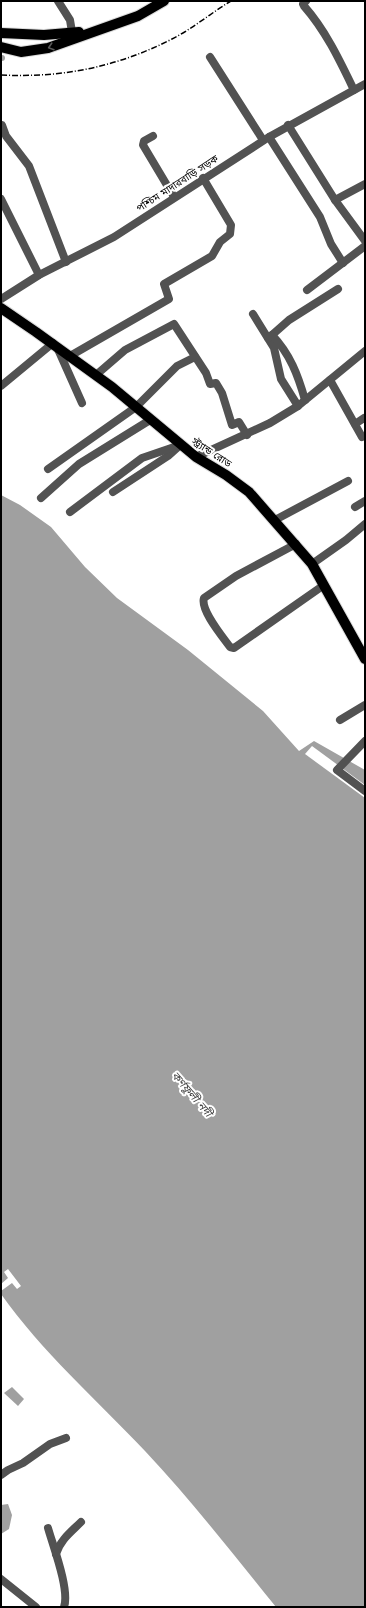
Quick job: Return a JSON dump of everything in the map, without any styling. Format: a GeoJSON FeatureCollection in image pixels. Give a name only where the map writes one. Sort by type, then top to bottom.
{"type":"FeatureCollection","features":[{"type":"Feature","properties":{"kind":"main road"},"geometry":{"type":"LineString","coordinates":[[1,47],[21,52],[35,51],[73,36],[138,16],[156,2]]}},
{"type":"Feature","properties":{"kind":"main road"},"geometry":{"type":"LineString","coordinates":[[1,33],[73,36]]}},
{"type":"Feature","properties":{"kind":"main road","name":"স্ট্র্যান্ড রোড"},"geometry":{"type":"LineString","coordinates":[[1,308],[96,375],[196,457],[226,475],[249,492],[312,564],[365,659]]}},
{"type":"Feature","properties":{"kind":"street"},"geometry":{"type":"LineString","coordinates":[[59,1],[70,20],[73,36]]}},
{"type":"Feature","properties":{"kind":"street"},"geometry":{"type":"LineString","coordinates":[[306,1],[303,4],[304,6],[315,19],[328,39],[354,90]]}},
{"type":"Feature","properties":{"kind":"street"},"geometry":{"type":"LineString","coordinates":[[210,57],[320,217],[331,244],[343,263]]}},
{"type":"Feature","properties":{"kind":"street","name":"পশ্চিম মাদারবাড়ি সড়ক"},"geometry":{"type":"LineString","coordinates":[[1,299],[39,275],[114,237],[203,178],[288,125],[365,84]]}},
{"type":"Feature","properties":{"kind":"street"},"geometry":{"type":"LineString","coordinates":[[2,125],[6,136],[29,166],[66,262]]}},
{"type":"Feature","properties":{"kind":"street"},"geometry":{"type":"LineString","coordinates":[[288,125],[335,200],[365,241]]}},
{"type":"Feature","properties":{"kind":"street"},"geometry":{"type":"LineString","coordinates":[[153,136],[144,141],[143,145],[174,197]]}},
{"type":"Feature","properties":{"kind":"street"},"geometry":{"type":"LineString","coordinates":[[70,356],[169,299],[164,284],[211,257],[220,242],[230,234],[231,225],[203,178]]}},
{"type":"Feature","properties":{"kind":"street"},"geometry":{"type":"LineString","coordinates":[[335,200],[365,184]]}},
{"type":"Feature","properties":{"kind":"street"},"geometry":{"type":"LineString","coordinates":[[1,199],[39,275]]}},
{"type":"Feature","properties":{"kind":"street"},"geometry":{"type":"LineString","coordinates":[[307,290],[365,246]]}},
{"type":"Feature","properties":{"kind":"street"},"geometry":{"type":"LineString","coordinates":[[269,337],[289,320],[338,289]]}},
{"type":"Feature","properties":{"kind":"street"},"geometry":{"type":"LineString","coordinates":[[253,314],[269,337],[274,348],[281,379],[298,406]]}},
{"type":"Feature","properties":{"kind":"street"},"geometry":{"type":"LineString","coordinates":[[96,375],[124,350],[172,324],[176,326],[206,373],[210,384],[216,382],[232,425],[239,422],[247,435]]}},
{"type":"Feature","properties":{"kind":"street"},"geometry":{"type":"LineString","coordinates":[[269,337],[286,350],[305,400]]}},
{"type":"Feature","properties":{"kind":"street"},"geometry":{"type":"LineString","coordinates":[[1,386],[55,345],[82,403]]}},
{"type":"Feature","properties":{"kind":"street"},"geometry":{"type":"LineString","coordinates":[[196,457],[247,435],[298,406],[365,351]]}},
{"type":"Feature","properties":{"kind":"street"},"geometry":{"type":"LineString","coordinates":[[48,469],[136,407],[177,366],[195,357]]}},
{"type":"Feature","properties":{"kind":"street"},"geometry":{"type":"LineString","coordinates":[[330,380],[362,436]]}},
{"type":"Feature","properties":{"kind":"street"},"geometry":{"type":"LineString","coordinates":[[355,424],[363,418],[365,419]]}},
{"type":"Feature","properties":{"kind":"street"},"geometry":{"type":"LineString","coordinates":[[41,498],[79,464],[150,420]]}},
{"type":"Feature","properties":{"kind":"street"},"geometry":{"type":"LineString","coordinates":[[113,492],[168,456],[180,445]]}},
{"type":"Feature","properties":{"kind":"street"},"geometry":{"type":"LineString","coordinates":[[70,512],[142,458],[180,445]]}},
{"type":"Feature","properties":{"kind":"street"},"geometry":{"type":"LineString","coordinates":[[275,520],[348,481]]}},
{"type":"Feature","properties":{"kind":"street"},"geometry":{"type":"LineString","coordinates":[[354,507],[365,501]]}},
{"type":"Feature","properties":{"kind":"street"},"geometry":{"type":"LineString","coordinates":[[312,564],[346,540],[365,524]]}},
{"type":"Feature","properties":{"kind":"street"},"geometry":{"type":"LineString","coordinates":[[296,544],[236,576],[204,598],[203,606],[214,624],[230,647],[234,648],[324,585]]}},
{"type":"Feature","properties":{"kind":"street"},"geometry":{"type":"LineString","coordinates":[[340,720],[365,704]]}},
{"type":"Feature","properties":{"kind":"street"},"geometry":{"type":"LineString","coordinates":[[364,742],[337,770],[365,792]]}},
{"type":"Feature","properties":{"kind":"street"},"geometry":{"type":"LineString","coordinates":[[1,1475],[24,1463],[50,1444],[66,1438]]}},
{"type":"Feature","properties":{"kind":"street"},"geometry":{"type":"LineString","coordinates":[[56,1554],[58,1546],[81,1522]]}},
{"type":"Feature","properties":{"kind":"street"},"geometry":{"type":"LineString","coordinates":[[48,1528],[56,1554],[66,1602],[64,1607]]}},
{"type":"Feature","properties":{"kind":"street"},"geometry":{"type":"LineString","coordinates":[[1,1579],[36,1607]]}},
{"type":"Feature","properties":{"kind":"water","name":"কর্ণফুলী নদী"},"geometry":{"type":"Polygon","coordinates":[[[1,495],[20,505],[51,527],[85,567],[117,598],[188,650],[263,711],[299,751],[314,741],[365,770],[365,1607],[276,1607],[179,1489],[145,1451],[34,1336],[1,1294],[1,495]]]}},
{"type":"Feature","properties":{"kind":"water"},"geometry":{"type":"Polygon","coordinates":[[[12,1387],[24,1399],[18,1406],[4,1393],[12,1387]]]}},
{"type":"Feature","properties":{"kind":"water"},"geometry":{"type":"Polygon","coordinates":[[[8,1504],[12,1515],[9,1529],[1,1534],[1,1505],[8,1504]]]}},
{"type":"Feature","properties":{"kind":"pier"},"geometry":{"type":"Polygon","coordinates":[[[312,746],[365,785],[365,798],[305,754],[312,746]]]}},
{"type":"Feature","properties":{"kind":"pier"},"geometry":{"type":"Polygon","coordinates":[[[8,1269],[21,1286],[17,1289],[12,1283],[1,1291],[1,1284],[8,1278],[4,1272],[8,1269]]]}},
{"type":"Feature","properties":{"kind":"railway"},"geometry":{"type":"LineString","coordinates":[[1,75],[46,75],[89,69],[131,57],[172,39],[231,1]]}}]}
